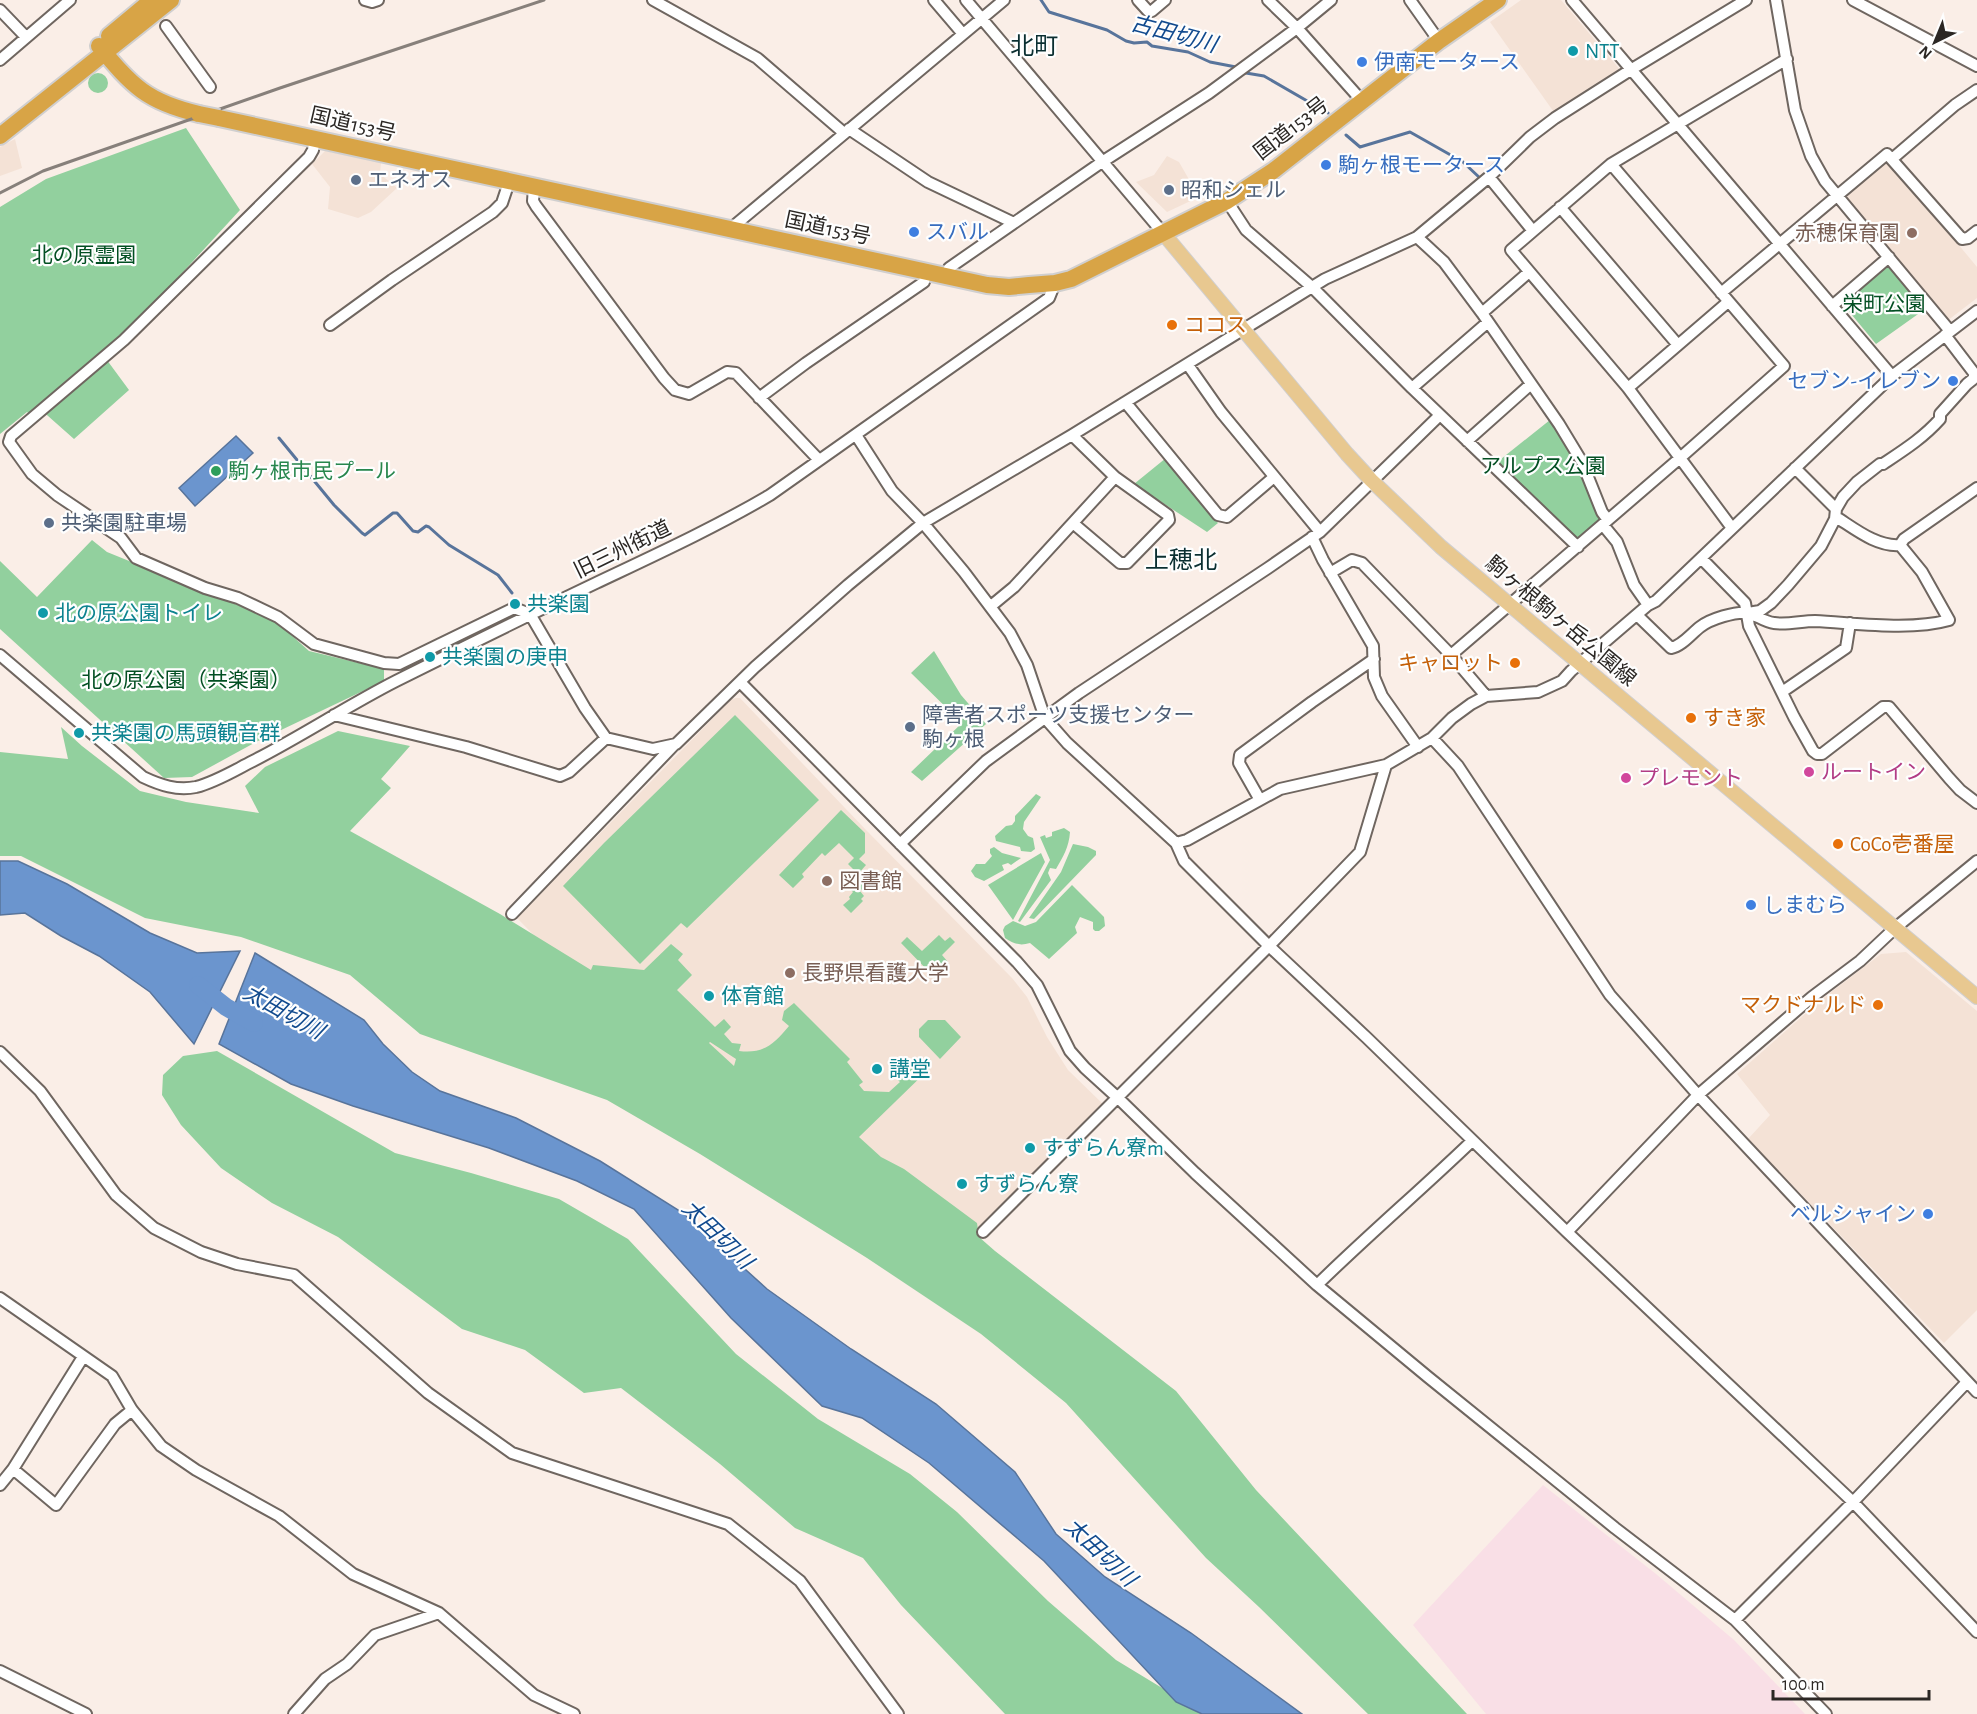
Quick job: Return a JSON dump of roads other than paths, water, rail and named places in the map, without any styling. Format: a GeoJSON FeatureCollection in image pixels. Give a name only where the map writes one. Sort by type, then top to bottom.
{"type":"FeatureCollection","features":[{"type":"Feature","properties":{"kind":"highway"},"geometry":{"type":"LineString","coordinates":[[0,136],[101,49],[152,0]]}},
{"type":"Feature","properties":{"kind":"highway"},"geometry":{"type":"LineString","coordinates":[[0,123],[171,0]]}},
{"type":"Feature","properties":{"kind":"highway","name":"国道153号"},"geometry":{"type":"LineString","coordinates":[[101,49],[127,80],[146,94],[176,108],[926,273],[1009,287],[1055,283],[1086,272],[1227,201],[1274,171],[1438,41],[1498,0]]}},
{"type":"Feature","properties":{"kind":"main road","name":"駒ヶ根駒ヶ岳公園線"},"geometry":{"type":"LineString","coordinates":[[1163,233],[1371,480],[1441,547],[1977,997]]}},
{"type":"Feature","properties":{"kind":"street"},"geometry":{"type":"LineString","coordinates":[[0,60],[70,0]]}},
{"type":"Feature","properties":{"kind":"street"},"geometry":{"type":"LineString","coordinates":[[365,0],[372,2],[378,0]]}},
{"type":"Feature","properties":{"kind":"street"},"geometry":{"type":"LineString","coordinates":[[653,0],[757,58],[847,131],[928,182],[1014,223]]}},
{"type":"Feature","properties":{"kind":"street"},"geometry":{"type":"LineString","coordinates":[[934,0],[963,34]]}},
{"type":"Feature","properties":{"kind":"street"},"geometry":{"type":"LineString","coordinates":[[966,0],[1163,233]]}},
{"type":"Feature","properties":{"kind":"street"},"geometry":{"type":"LineString","coordinates":[[729,230],[1004,0]]}},
{"type":"Feature","properties":{"kind":"street"},"geometry":{"type":"LineString","coordinates":[[1138,0],[1148,11],[1152,12],[1165,0]]}},
{"type":"Feature","properties":{"kind":"street"},"geometry":{"type":"LineString","coordinates":[[1268,0],[1297,28],[1362,101]]}},
{"type":"Feature","properties":{"kind":"street"},"geometry":{"type":"LineString","coordinates":[[947,276],[949,268],[1102,162],[1209,93],[1331,0]]}},
{"type":"Feature","properties":{"kind":"street"},"geometry":{"type":"LineString","coordinates":[[1410,0],[1438,41]]}},
{"type":"Feature","properties":{"kind":"street"},"geometry":{"type":"LineString","coordinates":[[1572,0],[1892,376]]}},
{"type":"Feature","properties":{"kind":"street"},"geometry":{"type":"LineString","coordinates":[[512,914],[676,744],[740,682],[848,585],[923,523],[1126,403],[1325,279],[1417,237],[1489,177],[1530,137],[1555,118],[1746,0]]}},
{"type":"Feature","properties":{"kind":"street"},"geometry":{"type":"LineString","coordinates":[[1638,616],[1671,648],[1676,647],[1701,625],[1712,620],[1760,611],[1788,585],[1821,546],[1843,497],[1857,482],[1880,464],[1929,431],[1940,419],[1940,414],[1976,377],[1947,333],[1889,257],[1825,181],[1811,156],[1795,111],[1776,0]]}},
{"type":"Feature","properties":{"kind":"street"},"geometry":{"type":"LineString","coordinates":[[1853,0],[1977,66]]}},
{"type":"Feature","properties":{"kind":"street"},"geometry":{"type":"LineString","coordinates":[[0,10],[26,37]]}},
{"type":"Feature","properties":{"kind":"street"},"geometry":{"type":"LineString","coordinates":[[166,26],[210,87]]}},
{"type":"Feature","properties":{"kind":"street"},"geometry":{"type":"LineString","coordinates":[[1732,528],[1628,388],[1511,250],[1611,164],[1787,59]]}},
{"type":"Feature","properties":{"kind":"street"},"geometry":{"type":"LineString","coordinates":[[1893,159],[1955,105],[1977,90]]}},
{"type":"Feature","properties":{"kind":"street"},"geometry":{"type":"LineString","coordinates":[[315,139],[309,157],[155,311],[11,436],[9,442],[32,474],[57,495],[121,538],[136,558],[278,616],[314,644],[384,663],[399,664],[514,608],[530,614],[585,708],[606,738],[653,749],[676,744]]}},
{"type":"Feature","properties":{"kind":"street"},"geometry":{"type":"LineString","coordinates":[[1628,388],[1678,345],[1779,243],[1887,154],[1962,239],[1968,238],[1977,231]]}},
{"type":"Feature","properties":{"kind":"street"},"geometry":{"type":"LineString","coordinates":[[1451,655],[1784,366],[1611,164]]}},
{"type":"Feature","properties":{"kind":"street"},"geometry":{"type":"LineString","coordinates":[[1489,177],[1533,231]]}},
{"type":"Feature","properties":{"kind":"street"},"geometry":{"type":"LineString","coordinates":[[330,325],[493,212],[502,203],[509,182]]}},
{"type":"Feature","properties":{"kind":"street"},"geometry":{"type":"LineString","coordinates":[[534,188],[533,201],[675,390],[689,394],[727,372],[736,373],[819,460]]}},
{"type":"Feature","properties":{"kind":"street"},"geometry":{"type":"LineString","coordinates":[[1227,201],[1246,230],[1312,288],[1412,388],[1578,547]]}},
{"type":"Feature","properties":{"kind":"street"},"geometry":{"type":"LineString","coordinates":[[1560,207],[1678,345]]}},
{"type":"Feature","properties":{"kind":"street"},"geometry":{"type":"LineString","coordinates":[[1417,237],[1444,262],[1559,424],[1582,462],[1634,585],[1648,605]]}},
{"type":"Feature","properties":{"kind":"street"},"geometry":{"type":"LineString","coordinates":[[1832,306],[1889,257]]}},
{"type":"Feature","properties":{"kind":"street"},"geometry":{"type":"LineString","coordinates":[[1412,388],[1529,272]]}},
{"type":"Feature","properties":{"kind":"street"},"geometry":{"type":"LineString","coordinates":[[759,398],[924,282],[926,273]]}},
{"type":"Feature","properties":{"kind":"street","name":"旧三州街道"},"geometry":{"type":"LineString","coordinates":[[0,655],[136,771],[157,784],[170,788],[194,788],[221,778],[280,748],[334,715],[397,681],[530,614],[728,520],[770,495],[1049,298],[1055,283]]}},
{"type":"Feature","properties":{"kind":"street"},"geometry":{"type":"LineString","coordinates":[[1176,843],[1186,840],[1280,789],[1386,765],[1432,738],[1452,718],[1486,696],[1538,692],[1562,681],[1648,605],[1656,601],[1892,376],[1977,311]]}},
{"type":"Feature","properties":{"kind":"street"},"geometry":{"type":"LineString","coordinates":[[1188,365],[1221,412],[1274,477],[1316,535],[1330,573],[1373,646],[1374,677],[1382,696],[1418,747]]}},
{"type":"Feature","properties":{"kind":"street"},"geometry":{"type":"LineString","coordinates":[[1467,441],[1531,384]]}},
{"type":"Feature","properties":{"kind":"street"},"geometry":{"type":"LineString","coordinates":[[1126,403],[1218,515],[1227,517],[1274,477]]}},
{"type":"Feature","properties":{"kind":"street"},"geometry":{"type":"LineString","coordinates":[[900,844],[986,761],[1045,718],[1316,535],[1440,415]]}},
{"type":"Feature","properties":{"kind":"street"},"geometry":{"type":"LineString","coordinates":[[856,435],[892,491],[923,523],[991,606],[1010,633],[1028,665],[1045,718],[1067,743],[1176,843],[1184,861],[1269,946],[1853,1502],[1977,1632]]}},
{"type":"Feature","properties":{"kind":"street"},"geometry":{"type":"LineString","coordinates":[[1072,435],[1115,477],[1168,515],[1169,520],[1127,563],[1120,563],[1074,524]]}},
{"type":"Feature","properties":{"kind":"street"},"geometry":{"type":"LineString","coordinates":[[1748,613],[1772,623],[1812,621],[1909,625],[1935,624],[1949,620],[1922,572],[1900,545],[1886,543],[1864,534],[1836,513],[1796,468]]}},
{"type":"Feature","properties":{"kind":"street"},"geometry":{"type":"LineString","coordinates":[[991,606],[1014,587],[1115,477]]}},
{"type":"Feature","properties":{"kind":"street"},"geometry":{"type":"LineString","coordinates":[[1900,545],[1904,539],[1977,489]]}},
{"type":"Feature","properties":{"kind":"street"},"geometry":{"type":"LineString","coordinates":[[1701,558],[1745,603],[1749,626],[1813,751],[1822,754],[1883,707],[1889,707],[1948,778],[1977,803]]}},
{"type":"Feature","properties":{"kind":"street"},"geometry":{"type":"LineString","coordinates":[[1330,573],[1352,560],[1362,563],[1451,655],[1486,696]]}},
{"type":"Feature","properties":{"kind":"street"},"geometry":{"type":"LineString","coordinates":[[1782,692],[1846,648],[1850,623]]}},
{"type":"Feature","properties":{"kind":"street"},"geometry":{"type":"LineString","coordinates":[[1260,800],[1239,763],[1240,755],[1374,659]]}},
{"type":"Feature","properties":{"kind":"street"},"geometry":{"type":"LineString","coordinates":[[740,682],[1017,962],[1037,986],[1070,1051],[1195,1173],[1317,1285],[1428,1377],[1570,1492],[1735,1620],[1826,1714]]}},
{"type":"Feature","properties":{"kind":"street"},"geometry":{"type":"LineString","coordinates":[[334,715],[465,747],[560,776],[568,772],[606,738]]}},
{"type":"Feature","properties":{"kind":"street"},"geometry":{"type":"LineString","coordinates":[[1432,738],[1458,766],[1610,995],[1698,1095],[1977,1392]]}},
{"type":"Feature","properties":{"kind":"street"},"geometry":{"type":"LineString","coordinates":[[983,1233],[1360,852],[1386,765]]}},
{"type":"Feature","properties":{"kind":"street"},"geometry":{"type":"LineString","coordinates":[[1567,1232],[1698,1095],[1812,997],[1860,961],[1894,929],[1977,861]]}},
{"type":"Feature","properties":{"kind":"street"},"geometry":{"type":"LineString","coordinates":[[0,1052],[40,1091],[116,1195],[154,1228],[201,1252],[228,1261],[294,1275],[428,1393],[512,1453],[728,1524],[800,1581],[898,1714]]}},
{"type":"Feature","properties":{"kind":"street"},"geometry":{"type":"LineString","coordinates":[[1317,1285],[1361,1241],[1419,1192],[1472,1141]]}},
{"type":"Feature","properties":{"kind":"street"},"geometry":{"type":"LineString","coordinates":[[0,1298],[111,1376],[132,1410],[161,1446],[196,1470],[279,1516],[353,1574],[439,1614],[534,1695],[574,1714]]}},
{"type":"Feature","properties":{"kind":"street"},"geometry":{"type":"LineString","coordinates":[[0,1485],[13,1469],[83,1357]]}},
{"type":"Feature","properties":{"kind":"street"},"geometry":{"type":"LineString","coordinates":[[1735,1620],[1853,1502],[1967,1382]]}},
{"type":"Feature","properties":{"kind":"street"},"geometry":{"type":"LineString","coordinates":[[13,1469],[56,1505],[115,1424],[132,1410]]}},
{"type":"Feature","properties":{"kind":"street"},"geometry":{"type":"LineString","coordinates":[[294,1714],[325,1678],[346,1664],[375,1635],[439,1614]]}},
{"type":"Feature","properties":{"kind":"street"},"geometry":{"type":"LineString","coordinates":[[0,1671],[86,1714]]}},
{"type":"Feature","properties":{"kind":"water","name":"駒ヶ根市民プール"},"geometry":{"type":"Polygon","coordinates":[[[236,436],[253,453],[195,506],[179,488],[236,436]]]}},
{"type":"Feature","properties":{"kind":"water"},"geometry":{"type":"Polygon","coordinates":[[[0,861],[18,861],[67,884],[150,933],[197,953],[240,951],[194,1044],[150,992],[99,956],[25,913],[0,915],[0,861]]]}},
{"type":"Feature","properties":{"kind":"water"},"geometry":{"type":"Polygon","coordinates":[[[255,953],[364,1020],[383,1044],[412,1072],[440,1091],[516,1118],[600,1161],[683,1213],[767,1289],[851,1349],[936,1404],[1015,1472],[1056,1534],[1105,1577],[1191,1633],[1302,1714],[1202,1714],[1176,1702],[1044,1561],[929,1463],[862,1418],[822,1406],[731,1318],[634,1209],[577,1181],[489,1148],[353,1106],[291,1084],[219,1044],[255,953]]]}},
{"type":"Feature","properties":{"kind":"waterway","name":"古田切川"},"geometry":{"type":"LineString","coordinates":[[1041,0],[1049,12],[1107,30],[1126,41],[1147,42],[1152,46],[1188,52],[1210,62],[1236,67]]}},
{"type":"Feature","properties":{"kind":"waterway","name":"古田切川"},"geometry":{"type":"LineString","coordinates":[[1246,73],[1264,76],[1328,113]]}},
{"type":"Feature","properties":{"kind":"waterway","name":"古田切川"},"geometry":{"type":"LineString","coordinates":[[1346,135],[1360,147],[1410,132],[1463,162],[1481,179]]}},
{"type":"Feature","properties":{"kind":"waterway"},"geometry":{"type":"LineString","coordinates":[[279,438],[334,505],[365,535],[393,513],[397,513],[413,531],[418,532],[426,526],[429,527],[449,545],[498,575],[512,593]]}},
{"type":"Feature","properties":{"kind":"waterway","name":"太田切川"},"geometry":{"type":"LineString","coordinates":[[198,985],[226,1007],[254,1023]]}},
{"type":"Feature","properties":{"kind":"railway"},"geometry":{"type":"LineString","coordinates":[[0,193],[43,171],[280,88],[544,0]]}},
{"type":"Feature","properties":{"kind":"place","name":"NTT"},"geometry":{"type":"Point","coordinates":[1573,51]}},
{"type":"Feature","properties":{"kind":"place","name":"伊南モータース"},"geometry":{"type":"Point","coordinates":[1362,62]}},
{"type":"Feature","properties":{"kind":"place","name":"駒ヶ根モータース"},"geometry":{"type":"Point","coordinates":[1326,165]}},
{"type":"Feature","properties":{"kind":"place","name":"エネオス"},"geometry":{"type":"Point","coordinates":[356,180]}},
{"type":"Feature","properties":{"kind":"place","name":"昭和シェル"},"geometry":{"type":"Point","coordinates":[1169,190]}},
{"type":"Feature","properties":{"kind":"place","name":"スバル"},"geometry":{"type":"Point","coordinates":[914,232]}},
{"type":"Feature","properties":{"kind":"place","name":"赤穂保育園"},"geometry":{"type":"Point","coordinates":[1912,233]}},
{"type":"Feature","properties":{"kind":"place","name":"ココス"},"geometry":{"type":"Point","coordinates":[1172,325]}},
{"type":"Feature","properties":{"kind":"place","name":"セブン-イレブン"},"geometry":{"type":"Point","coordinates":[1953,381]}},
{"type":"Feature","properties":{"kind":"place","name":"駒ヶ根市民プール"},"geometry":{"type":"Point","coordinates":[216,471]}},
{"type":"Feature","properties":{"kind":"place","name":"共楽園駐車場"},"geometry":{"type":"Point","coordinates":[49,523]}},
{"type":"Feature","properties":{"kind":"place","name":"共楽園"},"geometry":{"type":"Point","coordinates":[515,604]}},
{"type":"Feature","properties":{"kind":"place","name":"北の原公園トイレ"},"geometry":{"type":"Point","coordinates":[43,613]}},
{"type":"Feature","properties":{"kind":"place","name":"共楽園の庚申"},"geometry":{"type":"Point","coordinates":[430,657]}},
{"type":"Feature","properties":{"kind":"place","name":"キャロット"},"geometry":{"type":"Point","coordinates":[1515,663]}},
{"type":"Feature","properties":{"kind":"place","name":"すき家"},"geometry":{"type":"Point","coordinates":[1691,718]}},
{"type":"Feature","properties":{"kind":"place","name":"障害者スポーツ支援センター 駒ヶ根"},"geometry":{"type":"Point","coordinates":[910,727]}},
{"type":"Feature","properties":{"kind":"place","name":"共楽園の馬頭観音群"},"geometry":{"type":"Point","coordinates":[79,733]}},
{"type":"Feature","properties":{"kind":"place","name":"ルートイン"},"geometry":{"type":"Point","coordinates":[1809,772]}},
{"type":"Feature","properties":{"kind":"place","name":"プレモント"},"geometry":{"type":"Point","coordinates":[1626,778]}},
{"type":"Feature","properties":{"kind":"place","name":"CoCo壱番屋"},"geometry":{"type":"Point","coordinates":[1838,844]}},
{"type":"Feature","properties":{"kind":"place","name":"図書館"},"geometry":{"type":"Point","coordinates":[827,881]}},
{"type":"Feature","properties":{"kind":"place","name":"しまむら"},"geometry":{"type":"Point","coordinates":[1751,905]}},
{"type":"Feature","properties":{"kind":"place","name":"長野県看護大学"},"geometry":{"type":"Point","coordinates":[790,973]}},
{"type":"Feature","properties":{"kind":"place","name":"体育館"},"geometry":{"type":"Point","coordinates":[709,996]}},
{"type":"Feature","properties":{"kind":"place","name":"マクドナルド"},"geometry":{"type":"Point","coordinates":[1878,1005]}},
{"type":"Feature","properties":{"kind":"place","name":"講堂"},"geometry":{"type":"Point","coordinates":[877,1069]}},
{"type":"Feature","properties":{"kind":"place","name":"すずらん寮m"},"geometry":{"type":"Point","coordinates":[1030,1148]}},
{"type":"Feature","properties":{"kind":"place","name":"すずらん寮"},"geometry":{"type":"Point","coordinates":[962,1184]}},
{"type":"Feature","properties":{"kind":"place","name":"ベルシャイン"},"geometry":{"type":"Point","coordinates":[1928,1214]}},
{"type":"Feature","properties":{"kind":"district","name":"北町"},"geometry":{"type":"Point","coordinates":[1034,46]}},
{"type":"Feature","properties":{"kind":"district","name":"上穂北"},"geometry":{"type":"Point","coordinates":[1181,560]}},
{"type":"Feature","properties":{"kind":"park label","name":"北の原霊園"},"geometry":{"type":"Point","coordinates":[84,255]}},
{"type":"Feature","properties":{"kind":"park label","name":"栄町公園"},"geometry":{"type":"Point","coordinates":[1884,304]}},
{"type":"Feature","properties":{"kind":"park label","name":"アルプス公園"},"geometry":{"type":"Point","coordinates":[1543,466]}},
{"type":"Feature","properties":{"kind":"park label","name":"北の原公園（共楽園）"},"geometry":{"type":"Point","coordinates":[186,680]}}]}
